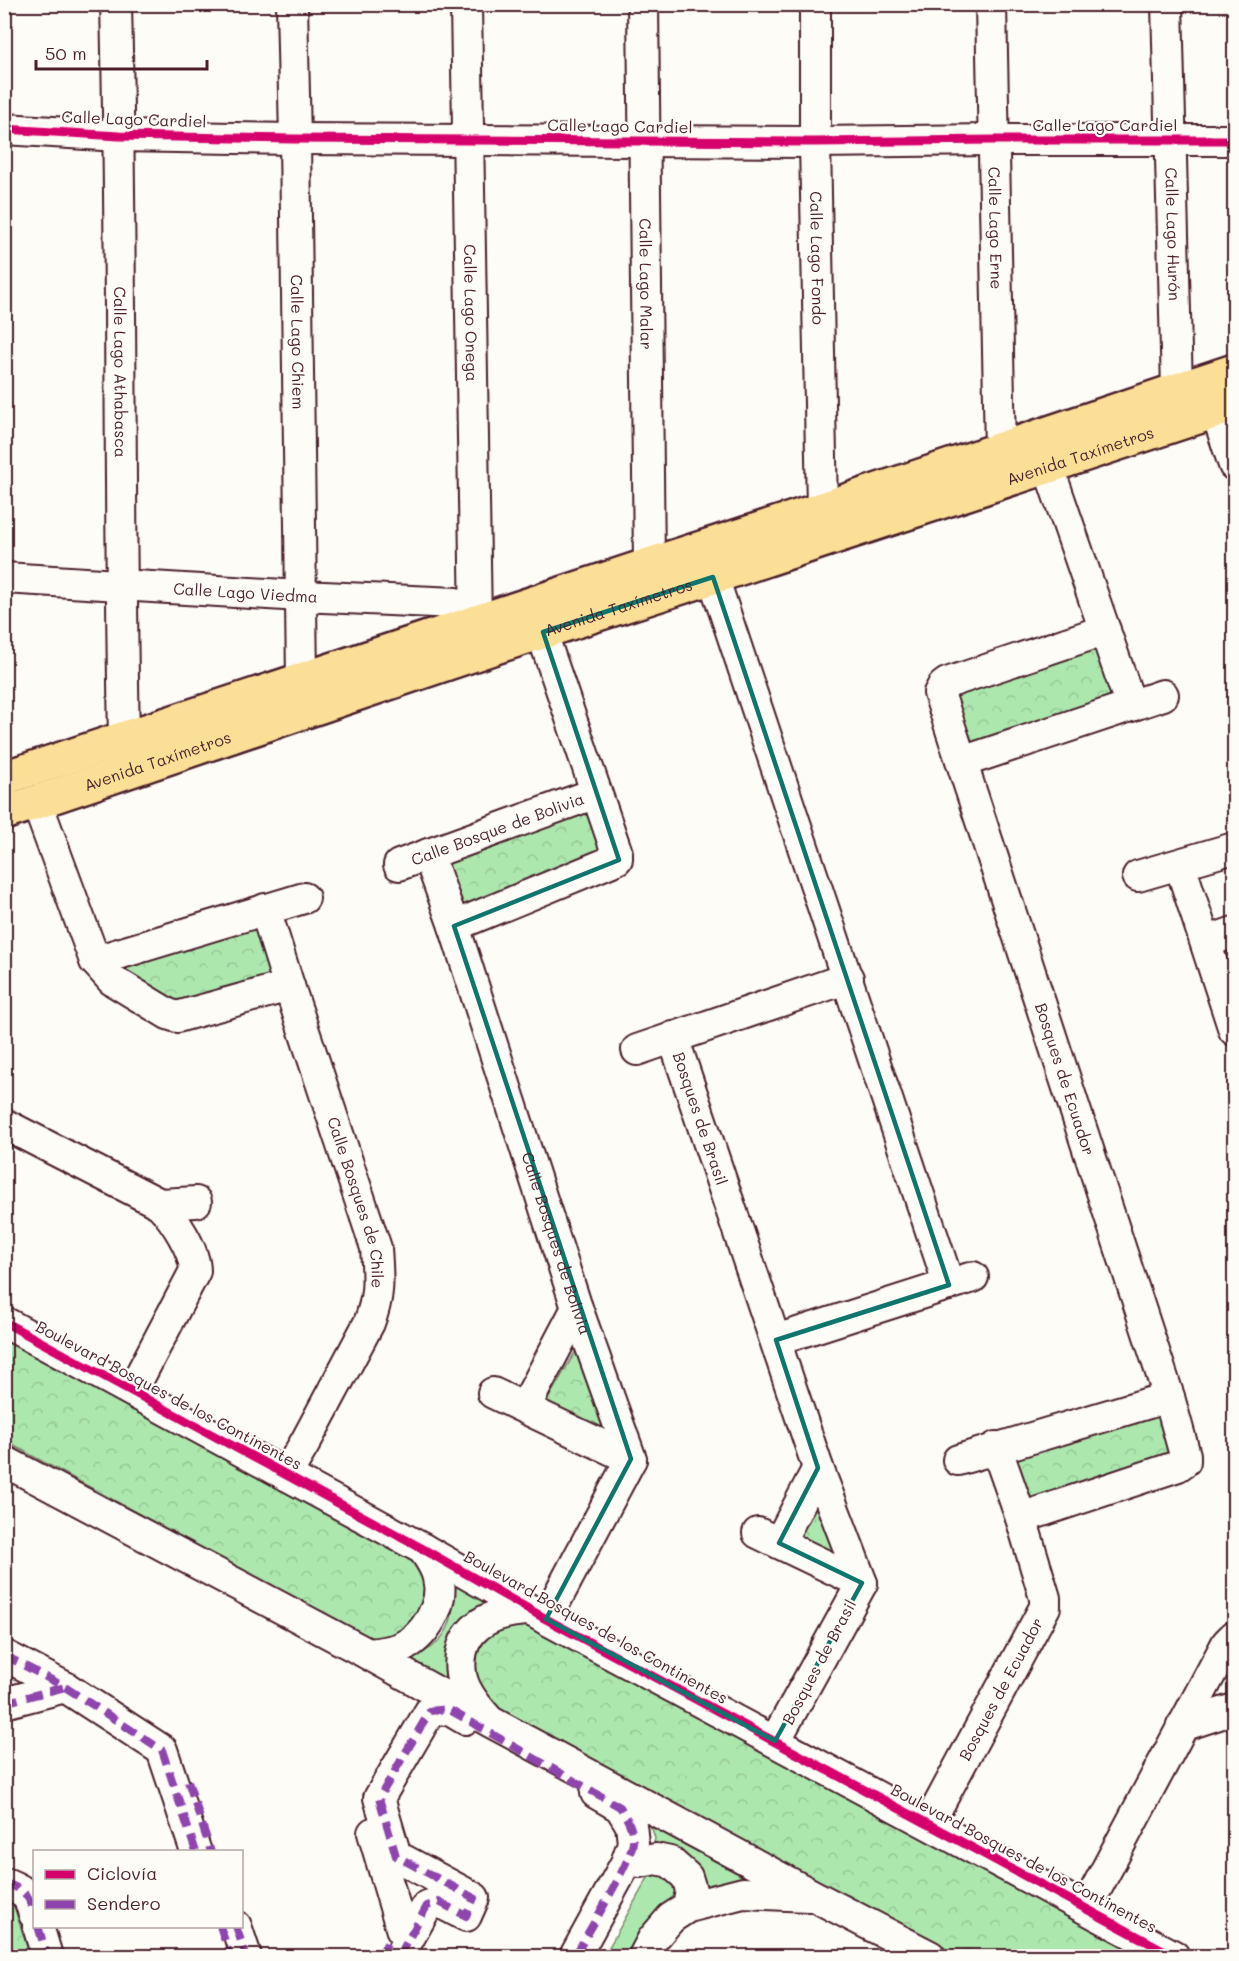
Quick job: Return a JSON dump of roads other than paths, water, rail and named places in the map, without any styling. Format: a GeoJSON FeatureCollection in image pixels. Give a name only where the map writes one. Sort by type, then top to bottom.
{"type":"FeatureCollection","features":[{"type":"Feature","properties":{"kind":"main road","name":"Avenida Taxímetros"},"geometry":{"type":"LineString","coordinates":[[4,778],[822,510],[1234,371]]}},
{"type":"Feature","properties":{"kind":"main road","name":"Avenida Taxímetros"},"geometry":{"type":"LineString","coordinates":[[4,813],[492,648],[1225,408]]}},
{"type":"Feature","properties":{"kind":"main road"},"geometry":{"type":"LineString","coordinates":[[231,702],[240,734]]}},
{"type":"Feature","properties":{"kind":"street","name":"Calle Lago Athabasca"},"geometry":{"type":"LineString","coordinates":[[116,4],[120,136],[121,585],[124,738]]}},
{"type":"Feature","properties":{"kind":"street","name":"Calle Lago Chiem"},"geometry":{"type":"LineString","coordinates":[[292,4],[296,139],[302,680]]}},
{"type":"Feature","properties":{"kind":"street","name":"Calle Lago Onega"},"geometry":{"type":"LineString","coordinates":[[466,4],[476,623]]}},
{"type":"Feature","properties":{"kind":"street","name":"Calle Lago Malar"},"geometry":{"type":"LineString","coordinates":[[643,4],[649,565]]}},
{"type":"Feature","properties":{"kind":"street","name":"Calle Lago Fondo"},"geometry":{"type":"LineString","coordinates":[[815,4],[815,142],[822,510]]}},
{"type":"Feature","properties":{"kind":"street","name":"Calle Lago Erne"},"geometry":{"type":"LineString","coordinates":[[991,4],[1000,450]]}},
{"type":"Feature","properties":{"kind":"street","name":"Calle Lago Hurón"},"geometry":{"type":"LineString","coordinates":[[1167,4],[1177,390]]}},
{"type":"Feature","properties":{"kind":"street","name":"Calle Lago Cardiel"},"geometry":{"type":"LineString","coordinates":[[4,129],[120,136],[296,139],[644,142],[1234,140]]}},
{"type":"Feature","properties":{"kind":"street"},"geometry":{"type":"LineString","coordinates":[[1225,408],[1234,465]]}},
{"type":"Feature","properties":{"kind":"street"},"geometry":{"type":"LineString","coordinates":[[1048,466],[1131,706]]}},
{"type":"Feature","properties":{"kind":"street"},"geometry":{"type":"LineString","coordinates":[[713,577],[848,978],[961,1281],[776,1340]]}},
{"type":"Feature","properties":{"kind":"street","name":"Calle Lago Viedma"},"geometry":{"type":"LineString","coordinates":[[4,578],[456,603],[467,610],[476,623]]}},
{"type":"Feature","properties":{"kind":"street","name":"Bosques de Ecuador"},"geometry":{"type":"LineString","coordinates":[[1021,1518],[1182,1464],[1185,1461],[1185,1455],[939,693],[947,683],[1105,630]]}},
{"type":"Feature","properties":{"kind":"street","name":"Calle Bosque de Bolivia"},"geometry":{"type":"LineString","coordinates":[[454,926],[617,859],[617,853],[543,632]]}},
{"type":"Feature","properties":{"kind":"street"},"geometry":{"type":"LineString","coordinates":[[962,762],[1163,695]]}},
{"type":"Feature","properties":{"kind":"street","name":"Calle Bosque de Bolivia"},"geometry":{"type":"LineString","coordinates":[[399,866],[596,793]]}},
{"type":"Feature","properties":{"kind":"street"},"geometry":{"type":"LineString","coordinates":[[38,803],[95,961],[111,980],[177,1017],[289,986]]}},
{"type":"Feature","properties":{"kind":"street"},"geometry":{"type":"LineString","coordinates":[[1138,876],[1234,848]]}},
{"type":"Feature","properties":{"kind":"street","name":"Calle Bosques de Bolivia"},"geometry":{"type":"LineString","coordinates":[[428,854],[454,926],[577,1308],[631,1459]]}},
{"type":"Feature","properties":{"kind":"street"},"geometry":{"type":"LineString","coordinates":[[1180,865],[1234,1030]]}},
{"type":"Feature","properties":{"kind":"street"},"geometry":{"type":"LineString","coordinates":[[95,961],[304,898]]}},
{"type":"Feature","properties":{"kind":"street","name":"Calle Bosques de Chile"},"geometry":{"type":"LineString","coordinates":[[265,909],[376,1248],[378,1281],[376,1304],[369,1323],[286,1475]]}},
{"type":"Feature","properties":{"kind":"street"},"geometry":{"type":"LineString","coordinates":[[1206,942],[1234,932]]}},
{"type":"Feature","properties":{"kind":"street","name":"Bosques de Brasil"},"geometry":{"type":"LineString","coordinates":[[775,1741],[862,1583],[818,1468],[673,1036],[848,978]]}},
{"type":"Feature","properties":{"kind":"street"},"geometry":{"type":"LineString","coordinates":[[637,1050],[673,1036]]}},
{"type":"Feature","properties":{"kind":"street"},"geometry":{"type":"LineString","coordinates":[[4,1124],[160,1204],[171,1215],[179,1229],[195,1263],[195,1271],[132,1391]]}},
{"type":"Feature","properties":{"kind":"street"},"geometry":{"type":"LineString","coordinates":[[160,1204],[196,1202]]}},
{"type":"Feature","properties":{"kind":"street"},"geometry":{"type":"LineString","coordinates":[[525,1407],[577,1308]]}},
{"type":"Feature","properties":{"kind":"street","name":"Boulevard Bosques de los Continentes"},"geometry":{"type":"LineString","coordinates":[[4,1322],[423,1549],[538,1614],[1174,1956]]}},
{"type":"Feature","properties":{"kind":"street"},"geometry":{"type":"LineString","coordinates":[[491,1722],[474,1702],[461,1676],[464,1646],[478,1623],[500,1613],[513,1610],[538,1614],[631,1459],[494,1393]]}},
{"type":"Feature","properties":{"kind":"street"},"geometry":{"type":"LineString","coordinates":[[958,1460],[1168,1397]]}},
{"type":"Feature","properties":{"kind":"street","name":"Bosques de Ecuador"},"geometry":{"type":"LineString","coordinates":[[929,1824],[1045,1607],[1021,1518],[996,1447]]}},
{"type":"Feature","properties":{"kind":"street"},"geometry":{"type":"LineString","coordinates":[[4,1461],[930,1956]]}},
{"type":"Feature","properties":{"kind":"street","name":"Bosques de Brasil"},"geometry":{"type":"LineString","coordinates":[[818,1468],[768,1538],[862,1583]]}},
{"type":"Feature","properties":{"kind":"street"},"geometry":{"type":"LineString","coordinates":[[368,1654],[401,1648],[413,1641],[428,1624],[437,1605],[440,1588],[433,1565],[423,1549]]}},
{"type":"Feature","properties":{"kind":"street"},"geometry":{"type":"LineString","coordinates":[[1086,1908],[1227,1643],[1234,1636]]}},
{"type":"Feature","properties":{"kind":"street"},"geometry":{"type":"LineString","coordinates":[[4,1654],[64,1688],[162,1750],[196,1850]]}},
{"type":"Feature","properties":{"kind":"street"},"geometry":{"type":"LineString","coordinates":[[4,1703],[64,1688]]}},
{"type":"Feature","properties":{"kind":"street"},"geometry":{"type":"LineString","coordinates":[[391,1948],[380,1858],[364,1797],[429,1688]]}},
{"type":"Feature","properties":{"kind":"street"},"geometry":{"type":"LineString","coordinates":[[391,1948],[427,1906],[439,1902],[466,1916],[474,1898],[396,1856],[379,1798],[430,1711],[448,1709],[620,1807],[631,1825],[633,1843],[626,1863],[575,1956]]}},
{"type":"Feature","properties":{"kind":"street"},"geometry":{"type":"LineString","coordinates":[[1182,1726],[1234,1709]]}},
{"type":"Feature","properties":{"kind":"street"},"geometry":{"type":"LineString","coordinates":[[188,1781],[211,1850]]}},
{"type":"Feature","properties":{"kind":"street"},"geometry":{"type":"LineString","coordinates":[[589,1956],[640,1862],[646,1843],[641,1825],[618,1789]]}},
{"type":"Feature","properties":{"kind":"street"},"geometry":{"type":"LineString","coordinates":[[380,1858],[463,1902]]}},
{"type":"Feature","properties":{"kind":"street"},"geometry":{"type":"LineString","coordinates":[[640,1862],[656,1859],[670,1862],[687,1877],[691,1890],[688,1907]]}},
{"type":"Feature","properties":{"kind":"street"},"geometry":{"type":"LineString","coordinates":[[4,1885],[8,1884],[21,1890],[30,1900],[33,1910]]}},
{"type":"Feature","properties":{"kind":"street"},"geometry":{"type":"LineString","coordinates":[[391,1948],[431,1885]]}},
{"type":"Feature","properties":{"kind":"street"},"geometry":{"type":"LineString","coordinates":[[644,1956],[653,1939],[671,1918],[688,1907],[743,1893],[814,1896]]}},
{"type":"Feature","properties":{"kind":"street"},"geometry":{"type":"LineString","coordinates":[[39,1928],[47,1956]]}},
{"type":"Feature","properties":{"kind":"street"},"geometry":{"type":"LineString","coordinates":[[221,1928],[230,1956]]}},
{"type":"Feature","properties":{"kind":"street"},"geometry":{"type":"LineString","coordinates":[[237,1928],[246,1956]]}}]}
